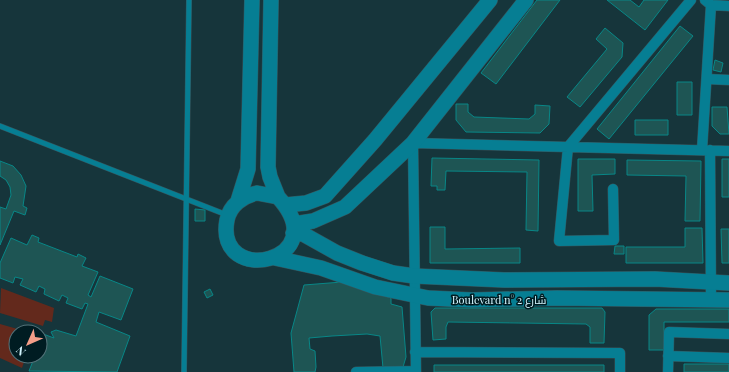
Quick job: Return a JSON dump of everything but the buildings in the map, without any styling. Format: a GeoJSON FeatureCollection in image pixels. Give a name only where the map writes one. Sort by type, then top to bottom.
{"type":"FeatureCollection","features":[{"type":"Feature","properties":{"kind":"main road"},"geometry":{"type":"LineString","coordinates":[[252,0],[248,170],[238,201],[228,215],[225,227],[227,238],[233,249],[242,256],[253,261],[264,261],[275,258],[285,251],[293,229],[291,214],[282,201],[270,177],[268,167],[271,0]]}},
{"type":"Feature","properties":{"kind":"main road"},"geometry":{"type":"LineString","coordinates":[[238,201],[247,195],[257,193],[282,201],[306,203],[325,196],[375,140],[490,0]]}},
{"type":"Feature","properties":{"kind":"main road"},"geometry":{"type":"LineString","coordinates":[[293,229],[345,208],[413,143],[526,0]]}},
{"type":"Feature","properties":{"kind":"main road","name":"Boulevard n° شارع 2"},"geometry":{"type":"LineString","coordinates":[[293,229],[337,253],[362,263],[393,273],[414,276],[504,280],[655,279],[729,283]]}},
{"type":"Feature","properties":{"kind":"main road","name":"Boulevard n° شارع 2"},"geometry":{"type":"LineString","coordinates":[[275,258],[321,268],[375,287],[414,295],[472,300],[557,298],[729,300]]}},
{"type":"Feature","properties":{"kind":"street"},"geometry":{"type":"LineString","coordinates":[[613,189],[614,240],[559,241],[568,147],[691,0]]}},
{"type":"Feature","properties":{"kind":"street"},"geometry":{"type":"LineString","coordinates":[[711,300],[706,150],[708,3],[729,6]]}},
{"type":"Feature","properties":{"kind":"street"},"geometry":{"type":"LineString","coordinates":[[707,79],[729,80]]}},
{"type":"Feature","properties":{"kind":"street"},"geometry":{"type":"LineString","coordinates":[[356,372],[416,371],[413,143],[729,150]]}},
{"type":"Feature","properties":{"kind":"street"},"geometry":{"type":"LineString","coordinates":[[668,372],[669,332],[729,334]]}},
{"type":"Feature","properties":{"kind":"street"},"geometry":{"type":"LineString","coordinates":[[415,352],[620,352],[620,372]]}},
{"type":"Feature","properties":{"kind":"street"},"geometry":{"type":"LineString","coordinates":[[668,356],[729,358]]}},
{"type":"Feature","properties":{"kind":"lane"},"geometry":{"type":"LineString","coordinates":[[184,372],[188,199],[189,0]]}},
{"type":"Feature","properties":{"kind":"lane"},"geometry":{"type":"LineString","coordinates":[[0,126],[228,215]]}},
{"type":"Feature","properties":{"kind":"shaded area"},"geometry":{"type":"Polygon","coordinates":[[[1,288],[54,308],[52,322],[45,320],[44,324],[36,324],[0,313],[1,288]]]}},
{"type":"Feature","properties":{"kind":"shaded area"},"geometry":{"type":"Polygon","coordinates":[[[0,324],[8,326],[8,362],[0,358],[0,324]]]}},
{"type":"Feature","properties":{"kind":"shaded area"},"geometry":{"type":"Polygon","coordinates":[[[13,364],[23,364],[22,368],[13,364]]]}}]}
